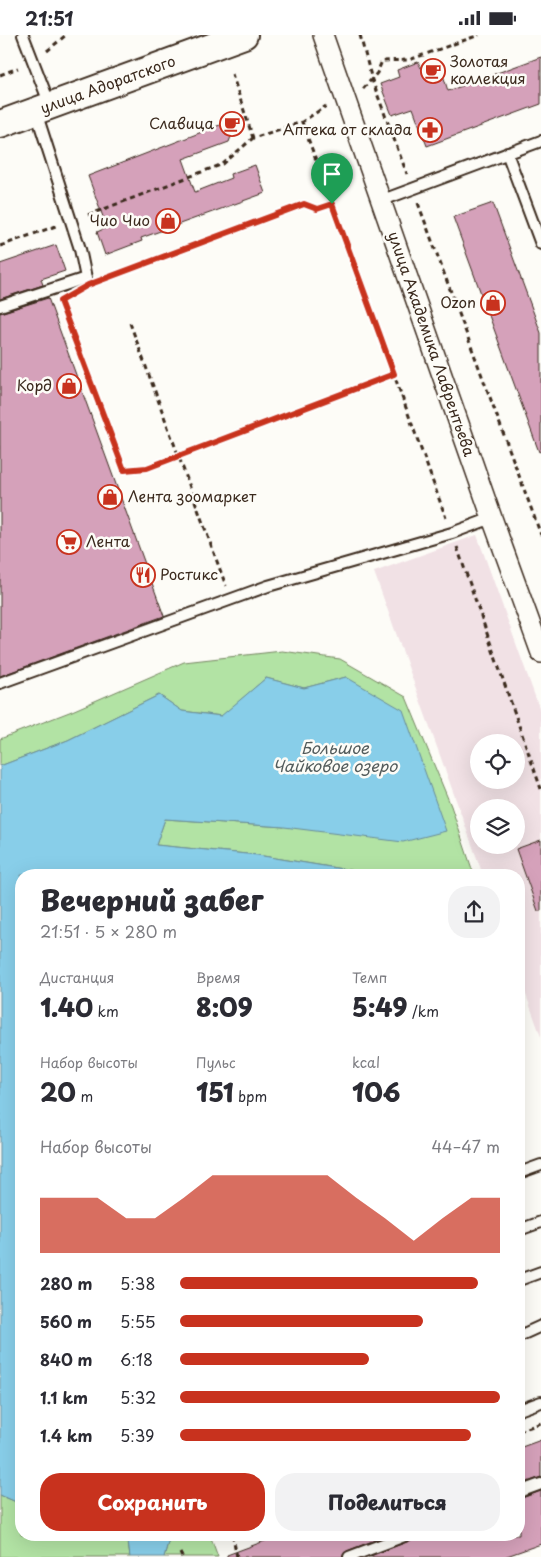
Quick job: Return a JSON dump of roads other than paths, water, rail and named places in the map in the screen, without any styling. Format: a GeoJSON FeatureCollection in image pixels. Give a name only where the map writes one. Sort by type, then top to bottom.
{"type":"FeatureCollection","features":[{"type":"Feature","properties":{"kind":"street","name":"улица Адоратского"},"geometry":{"type":"LineString","coordinates":[[0,124],[244,35]]}},
{"type":"Feature","properties":{"kind":"street","name":"улица Академика Лаврентьева"},"geometry":{"type":"LineString","coordinates":[[323,35],[541,653]]}},
{"type":"Feature","properties":{"kind":"lane"},"geometry":{"type":"LineString","coordinates":[[0,306],[91,280],[46,138],[43,108],[23,35]]}},
{"type":"Feature","properties":{"kind":"lane"},"geometry":{"type":"LineString","coordinates":[[380,201],[541,141]]}},
{"type":"Feature","properties":{"kind":"lane"},"geometry":{"type":"LineString","coordinates":[[507,153],[541,244]]}},
{"type":"Feature","properties":{"kind":"lane"},"geometry":{"type":"LineString","coordinates":[[0,683],[268,586],[452,533],[492,518]]}},
{"type":"Feature","properties":{"kind":"lane"},"geometry":{"type":"LineString","coordinates":[[525,1171],[541,1165]]}},
{"type":"Feature","properties":{"kind":"lane"},"geometry":{"type":"LineString","coordinates":[[525,1228],[541,1222]]}},
{"type":"Feature","properties":{"kind":"lane"},"geometry":{"type":"LineString","coordinates":[[525,1278],[541,1272]]}},
{"type":"Feature","properties":{"kind":"lane"},"geometry":{"type":"LineString","coordinates":[[525,1333],[541,1326]]}},
{"type":"Feature","properties":{"kind":"lane"},"geometry":{"type":"LineString","coordinates":[[525,1408],[541,1402]]}},
{"type":"Feature","properties":{"kind":"lane"},"geometry":{"type":"LineString","coordinates":[[525,1490],[541,1484]]}},
{"type":"Feature","properties":{"kind":"lane"},"geometry":{"type":"LineString","coordinates":[[349,1557],[391,1541]]}},
{"type":"Feature","properties":{"kind":"water","name":"Большое Чайковое озеро"},"geometry":{"type":"Polygon","coordinates":[[[346,677],[403,710],[446,831],[403,842],[284,827],[165,819],[156,845],[257,855],[342,869],[15,869],[15,1501],[0,1495],[0,766],[68,740],[159,695],[182,711],[221,716],[266,678],[304,688],[346,677]]]}},
{"type":"Feature","properties":{"kind":"water"},"geometry":{"type":"Polygon","coordinates":[[[128,1541],[168,1541],[164,1557],[130,1557],[128,1541]]]}},
{"type":"Feature","properties":{"kind":"place","name":"Золотая коллекция"},"geometry":{"type":"Point","coordinates":[433,71]}},
{"type":"Feature","properties":{"kind":"place","name":"Славица"},"geometry":{"type":"Point","coordinates":[232,124]}},
{"type":"Feature","properties":{"kind":"place","name":"Аптека от склада"},"geometry":{"type":"Point","coordinates":[430,130]}},
{"type":"Feature","properties":{"kind":"place","name":"Чио Чио"},"geometry":{"type":"Point","coordinates":[168,221]}},
{"type":"Feature","properties":{"kind":"place","name":"Ozon"},"geometry":{"type":"Point","coordinates":[493,303]}},
{"type":"Feature","properties":{"kind":"place","name":"Корд"},"geometry":{"type":"Point","coordinates":[69,386]}},
{"type":"Feature","properties":{"kind":"place","name":"Лента зоомаркет"},"geometry":{"type":"Point","coordinates":[110,497]}},
{"type":"Feature","properties":{"kind":"place","name":"Лента"},"geometry":{"type":"Point","coordinates":[69,542]}},
{"type":"Feature","properties":{"kind":"place","name":"Ростикс"},"geometry":{"type":"Point","coordinates":[143,575]}}]}
